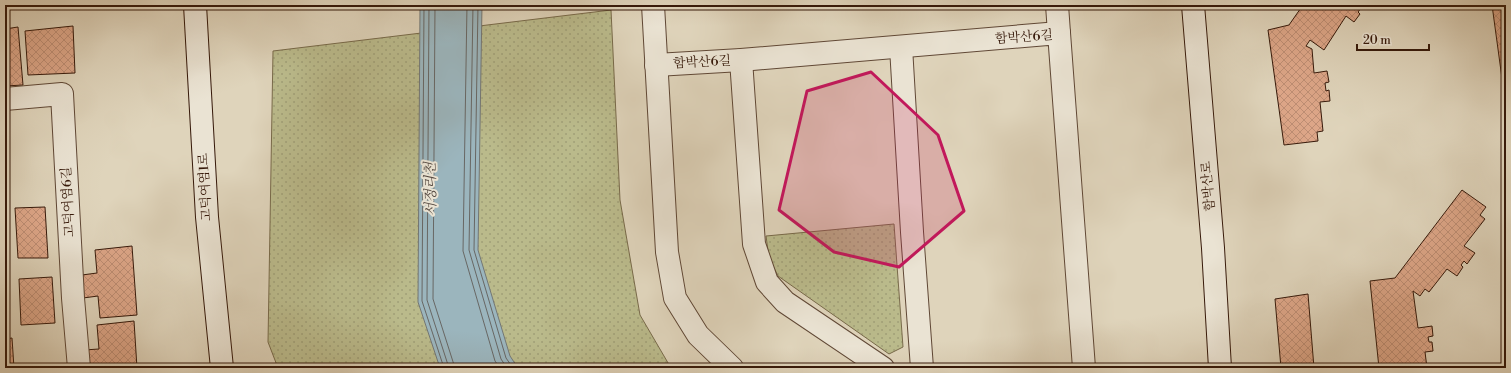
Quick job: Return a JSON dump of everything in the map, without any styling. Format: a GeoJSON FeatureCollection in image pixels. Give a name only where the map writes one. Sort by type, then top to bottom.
{"type":"FeatureCollection","features":[{"type":"Feature","properties":{"kind":"street","name":"고덕여염1로"},"geometry":{"type":"LineString","coordinates":[[195,5],[207,217],[222,368]]}},
{"type":"Feature","properties":{"kind":"street","name":"함박산6길"},"geometry":{"type":"LineString","coordinates":[[653,5],[667,252],[675,298],[698,335],[732,368]]}},
{"type":"Feature","properties":{"kind":"street"},"geometry":{"type":"LineString","coordinates":[[1057,5],[1059,33]]}},
{"type":"Feature","properties":{"kind":"street","name":"함박산로"},"geometry":{"type":"LineString","coordinates":[[1194,5],[1213,248],[1220,368]]}},
{"type":"Feature","properties":{"kind":"street","name":"함박산6길"},"geometry":{"type":"LineString","coordinates":[[656,65],[741,60],[1059,33],[1084,368]]}},
{"type":"Feature","properties":{"kind":"street"},"geometry":{"type":"LineString","coordinates":[[901,47],[922,368]]}},
{"type":"Feature","properties":{"kind":"street"},"geometry":{"type":"LineString","coordinates":[[741,60],[754,244],[767,282],[785,302],[883,368]]}},
{"type":"Feature","properties":{"kind":"street","name":"고덕여염6길"},"geometry":{"type":"LineString","coordinates":[[5,99],[62,94],[73,298],[79,368]]}},
{"type":"Feature","properties":{"kind":"highlighted area"},"geometry":{"type":"Polygon","coordinates":[[[871,72],[938,135],[964,211],[899,267],[834,252],[779,210],[807,91],[871,72]]]}},
{"type":"Feature","properties":{"kind":"green space"},"geometry":{"type":"Polygon","coordinates":[[[611,10],[620,200],[640,315],[671,368],[278,368],[268,342],[273,51],[611,10]]]}},
{"type":"Feature","properties":{"kind":"green space"},"geometry":{"type":"Polygon","coordinates":[[[894,224],[903,347],[889,354],[778,276],[769,258],[766,236],[894,224]]]}},
{"type":"Feature","properties":{"kind":"water","name":"서정리천"},"geometry":{"type":"Polygon","coordinates":[[[420,5],[482,5],[478,250],[510,356],[518,368],[440,368],[418,302],[420,5]]]}},
{"type":"Feature","properties":{"kind":"building"},"geometry":{"type":"Polygon","coordinates":[[[1303,5],[1366,5],[1358,12],[1360,14],[1354,22],[1346,16],[1324,50],[1310,40],[1306,46],[1312,49],[1314,73],[1327,71],[1329,82],[1325,83],[1326,91],[1329,90],[1330,101],[1320,102],[1323,131],[1317,132],[1318,141],[1284,145],[1268,30],[1289,25],[1303,5]]]}},
{"type":"Feature","properties":{"kind":"building"},"geometry":{"type":"Polygon","coordinates":[[[1492,5],[1506,5],[1506,108],[1492,5]]]}},
{"type":"Feature","properties":{"kind":"building"},"geometry":{"type":"Polygon","coordinates":[[[73,26],[75,73],[28,75],[25,31],[73,26]]]}},
{"type":"Feature","properties":{"kind":"building"},"geometry":{"type":"Polygon","coordinates":[[[18,27],[23,85],[5,86],[5,29],[18,27]]]}},
{"type":"Feature","properties":{"kind":"building"},"geometry":{"type":"Polygon","coordinates":[[[1462,190],[1486,207],[1480,215],[1485,219],[1464,246],[1475,253],[1467,264],[1464,261],[1461,265],[1463,267],[1457,276],[1447,269],[1429,292],[1425,289],[1420,296],[1413,291],[1418,328],[1432,326],[1433,336],[1428,337],[1429,342],[1432,342],[1433,351],[1425,352],[1427,368],[1379,368],[1370,281],[1395,278],[1462,190]]]}},
{"type":"Feature","properties":{"kind":"building"},"geometry":{"type":"Polygon","coordinates":[[[45,207],[48,258],[18,258],[15,208],[45,207]]]}},
{"type":"Feature","properties":{"kind":"building"},"geometry":{"type":"Polygon","coordinates":[[[132,246],[137,315],[100,318],[98,296],[83,298],[82,275],[97,273],[95,250],[132,246]]]}},
{"type":"Feature","properties":{"kind":"building"},"geometry":{"type":"Polygon","coordinates":[[[52,277],[55,323],[21,325],[19,279],[52,277]]]}},
{"type":"Feature","properties":{"kind":"building"},"geometry":{"type":"Polygon","coordinates":[[[1308,294],[1314,368],[1281,368],[1275,299],[1308,294]]]}},
{"type":"Feature","properties":{"kind":"building"},"geometry":{"type":"Polygon","coordinates":[[[134,321],[137,368],[85,368],[84,350],[99,349],[97,325],[134,321]]]}},
{"type":"Feature","properties":{"kind":"building"},"geometry":{"type":"Polygon","coordinates":[[[12,338],[14,368],[5,368],[5,339],[12,338]]]}}]}
